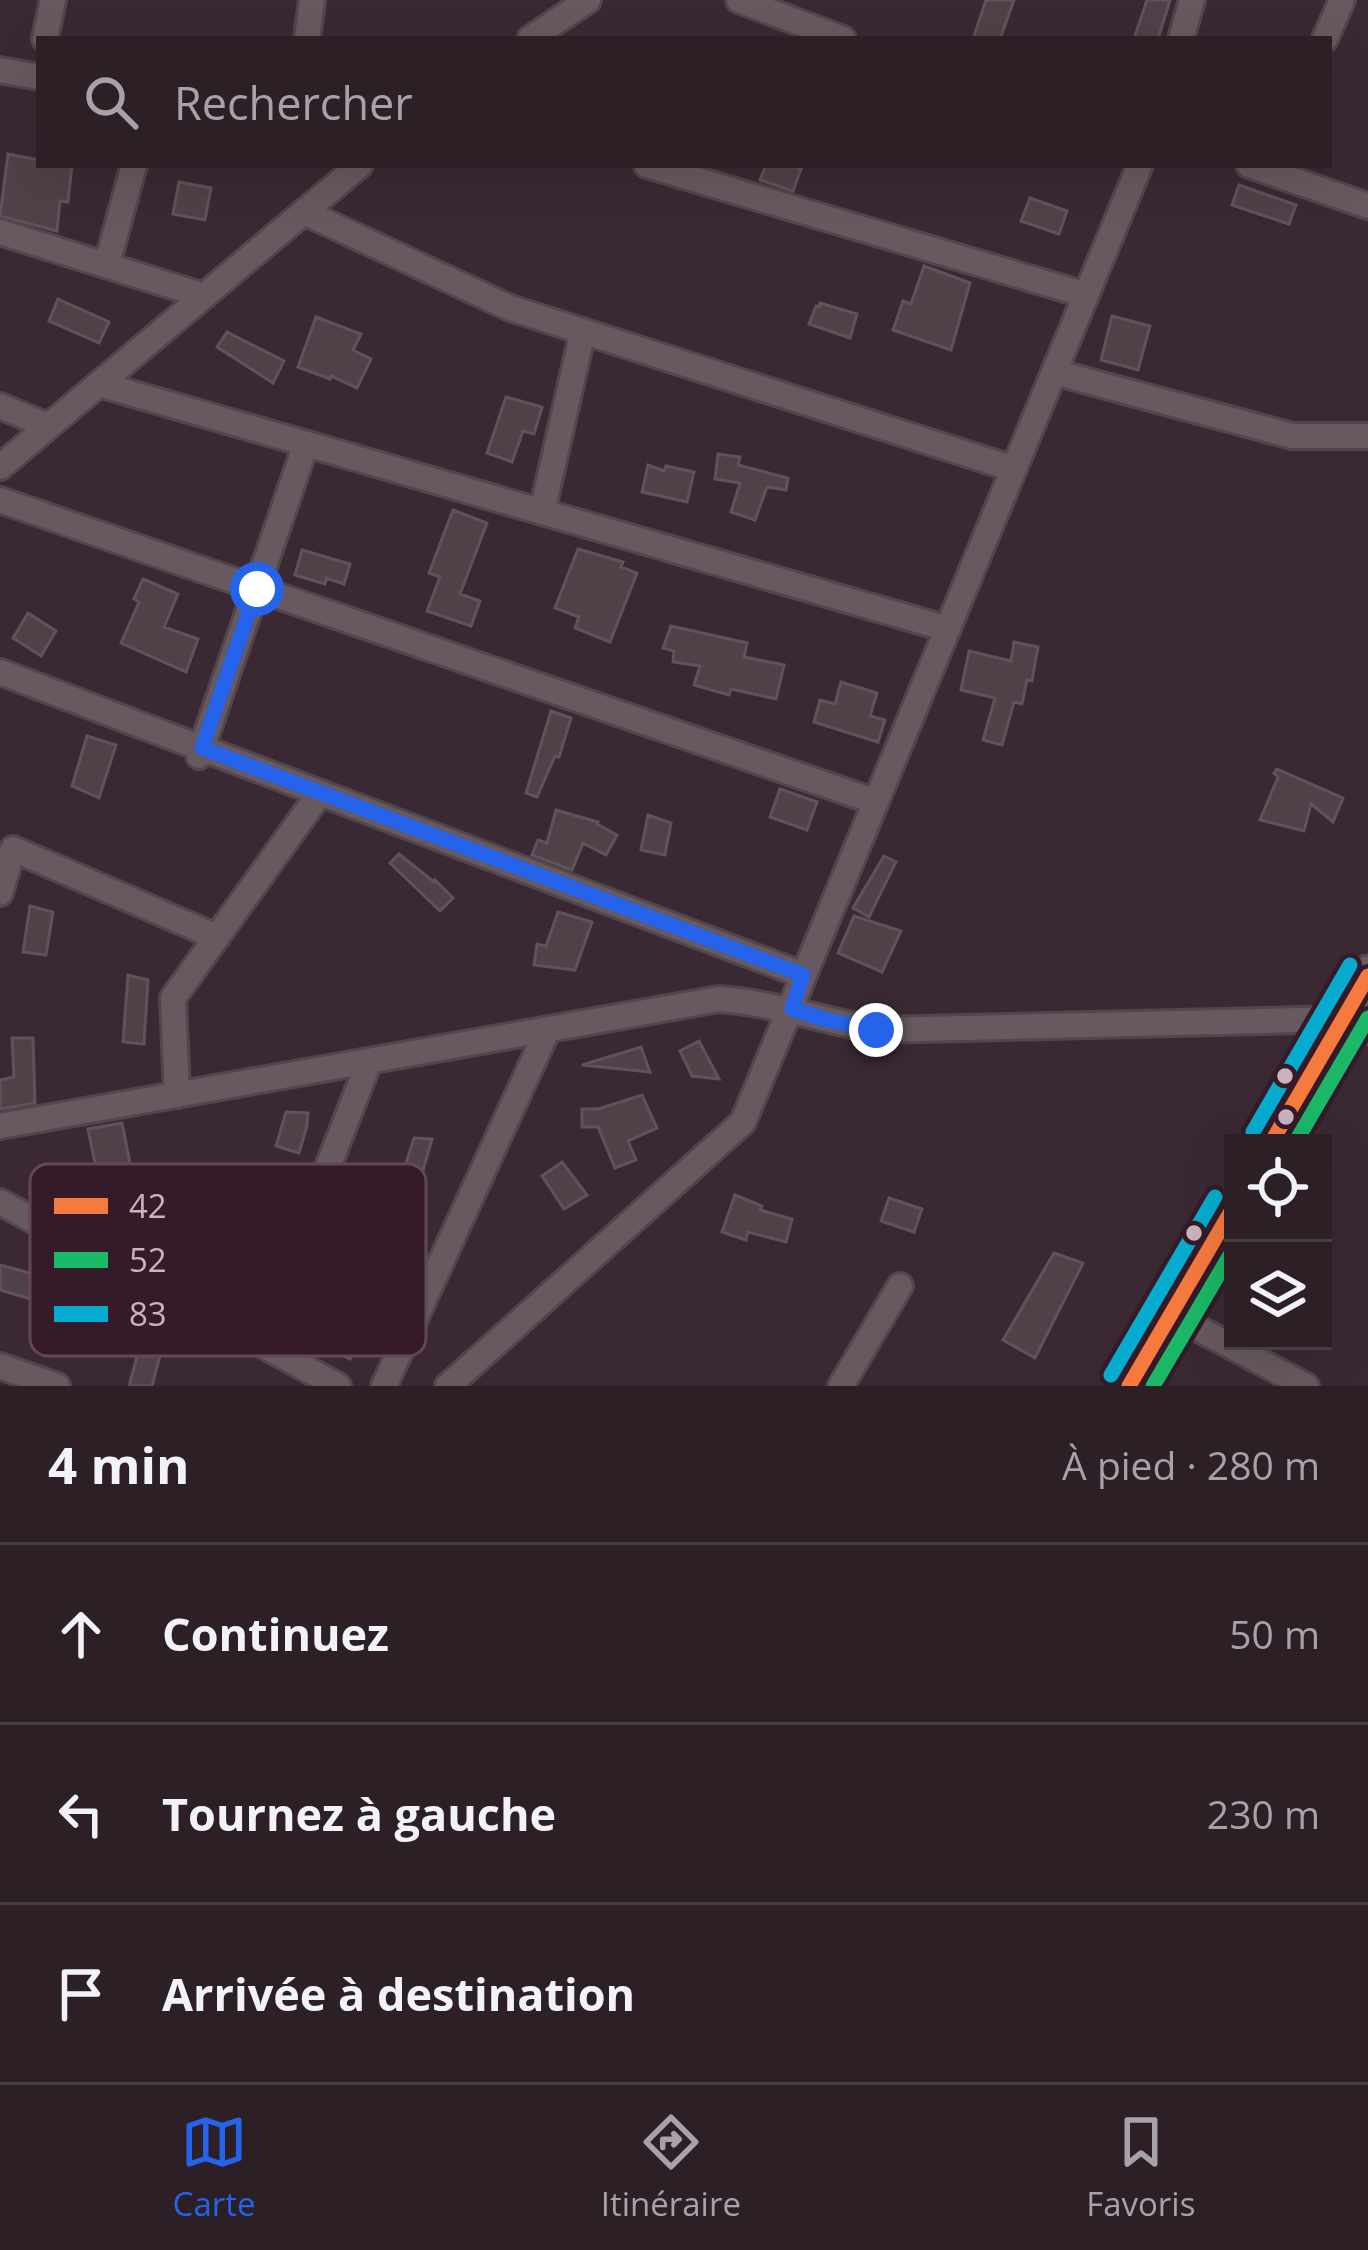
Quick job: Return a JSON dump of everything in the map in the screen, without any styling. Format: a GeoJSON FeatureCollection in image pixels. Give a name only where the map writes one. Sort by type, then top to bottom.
{"type":"FeatureCollection","features":[{"type":"Feature","properties":{"kind":"highway"},"geometry":{"type":"LineString","coordinates":[[1277,1134],[1355,1025],[1368,976]]}},
{"type":"Feature","properties":{"kind":"highway"},"geometry":{"type":"LineString","coordinates":[[1130,1386],[1224,1224]]}},
{"type":"Feature","properties":{"kind":"street"},"geometry":{"type":"LineString","coordinates":[[46,36],[53,0]]}},
{"type":"Feature","properties":{"kind":"street"},"geometry":{"type":"LineString","coordinates":[[308,36],[312,0]]}},
{"type":"Feature","properties":{"kind":"street"},"geometry":{"type":"LineString","coordinates":[[534,36],[588,0]]}},
{"type":"Feature","properties":{"kind":"street"},"geometry":{"type":"LineString","coordinates":[[739,0],[835,36]]}},
{"type":"Feature","properties":{"kind":"street"},"geometry":{"type":"LineString","coordinates":[[1182,36],[1192,0]]}},
{"type":"Feature","properties":{"kind":"street"},"geometry":{"type":"LineString","coordinates":[[1326,36],[1342,0]]}},
{"type":"Feature","properties":{"kind":"street"},"geometry":{"type":"LineString","coordinates":[[0,70],[36,75]]}},
{"type":"Feature","properties":{"kind":"street"},"geometry":{"type":"LineString","coordinates":[[106,264],[133,168]]}},
{"type":"Feature","properties":{"kind":"street"},"geometry":{"type":"LineString","coordinates":[[0,467],[356,168]]}},
{"type":"Feature","properties":{"kind":"street"},"geometry":{"type":"LineString","coordinates":[[657,168],[1086,295]]}},
{"type":"Feature","properties":{"kind":"street"},"geometry":{"type":"LineString","coordinates":[[448,1386],[742,1122],[1139,168]]}},
{"type":"Feature","properties":{"kind":"street"},"geometry":{"type":"LineString","coordinates":[[1265,168],[1368,206]]}},
{"type":"Feature","properties":{"kind":"street"},"geometry":{"type":"LineString","coordinates":[[304,212],[510,308],[1014,470]]}},
{"type":"Feature","properties":{"kind":"street"},"geometry":{"type":"LineString","coordinates":[[0,232],[204,296]]}},
{"type":"Feature","properties":{"kind":"street"},"geometry":{"type":"LineString","coordinates":[[542,512],[583,331]]}},
{"type":"Feature","properties":{"kind":"street"},"geometry":{"type":"LineString","coordinates":[[1054,372],[1292,436],[1368,436]]}},
{"type":"Feature","properties":{"kind":"street"},"geometry":{"type":"LineString","coordinates":[[99,384],[948,628]]}},
{"type":"Feature","properties":{"kind":"street"},"geometry":{"type":"LineString","coordinates":[[0,406],[48,426]]}},
{"type":"Feature","properties":{"kind":"street"},"geometry":{"type":"LineString","coordinates":[[201,752],[306,444]]}},
{"type":"Feature","properties":{"kind":"street"},"geometry":{"type":"LineString","coordinates":[[0,500],[876,802]]}},
{"type":"Feature","properties":{"kind":"street"},"geometry":{"type":"LineString","coordinates":[[3,677],[803,975]]}},
{"type":"Feature","properties":{"kind":"street"},"geometry":{"type":"LineString","coordinates":[[177,1095],[173,998],[320,793]]}},
{"type":"Feature","properties":{"kind":"street"},"geometry":{"type":"LineString","coordinates":[[0,893],[13,849],[217,937]]}},
{"type":"Feature","properties":{"kind":"street"},"geometry":{"type":"LineString","coordinates":[[0,1126],[719,999],[753,1001],[876,1030],[1355,1025]]}},
{"type":"Feature","properties":{"kind":"street"},"geometry":{"type":"LineString","coordinates":[[426,1295],[548,1029]]}},
{"type":"Feature","properties":{"kind":"street"},"geometry":{"type":"LineString","coordinates":[[329,1164],[369,1062]]}},
{"type":"Feature","properties":{"kind":"street"},"geometry":{"type":"LineString","coordinates":[[0,1202],[30,1218]]}},
{"type":"Feature","properties":{"kind":"street"},"geometry":{"type":"LineString","coordinates":[[842,1386],[900,1286]]}},
{"type":"Feature","properties":{"kind":"street"},"geometry":{"type":"LineString","coordinates":[[1171,1315],[1306,1386]]}},
{"type":"Feature","properties":{"kind":"street"},"geometry":{"type":"LineString","coordinates":[[284,1356],[338,1386]]}},
{"type":"Feature","properties":{"kind":"street"},"geometry":{"type":"LineString","coordinates":[[384,1386],[398,1356]]}},
{"type":"Feature","properties":{"kind":"street"},"geometry":{"type":"LineString","coordinates":[[0,1366],[57,1386]]}},
{"type":"Feature","properties":{"kind":"building"},"geometry":{"type":"Polygon","coordinates":[[[986,0],[1014,0],[1001,36],[974,36],[986,0]]]}},
{"type":"Feature","properties":{"kind":"building"},"geometry":{"type":"Polygon","coordinates":[[[1147,0],[1170,0],[1159,36],[1135,36],[1147,0]]]}},
{"type":"Feature","properties":{"kind":"building"},"geometry":{"type":"Polygon","coordinates":[[[8,154],[36,159],[36,168],[72,168],[68,202],[60,201],[57,231],[0,216],[8,154]]]}},
{"type":"Feature","properties":{"kind":"building"},"geometry":{"type":"Polygon","coordinates":[[[765,168],[801,169],[793,191],[760,180],[765,168]]]}},
{"type":"Feature","properties":{"kind":"building"},"geometry":{"type":"Polygon","coordinates":[[[179,182],[211,188],[205,220],[173,214],[179,182]]]}},
{"type":"Feature","properties":{"kind":"building"},"geometry":{"type":"Polygon","coordinates":[[[1239,185],[1296,205],[1289,224],[1232,205],[1239,185]]]}},
{"type":"Feature","properties":{"kind":"building"},"geometry":{"type":"Polygon","coordinates":[[[1030,198],[1067,211],[1059,234],[1021,221],[1030,198]]]}},
{"type":"Feature","properties":{"kind":"building"},"geometry":{"type":"Polygon","coordinates":[[[924,266],[970,283],[951,350],[893,330],[903,301],[911,304],[924,266]]]}},
{"type":"Feature","properties":{"kind":"building"},"geometry":{"type":"Polygon","coordinates":[[[58,299],[109,322],[99,343],[49,321],[58,299]]]}},
{"type":"Feature","properties":{"kind":"building"},"geometry":{"type":"Polygon","coordinates":[[[820,303],[857,314],[850,338],[809,324],[820,303]]]}},
{"type":"Feature","properties":{"kind":"building"},"geometry":{"type":"Polygon","coordinates":[[[1112,316],[1150,326],[1138,370],[1101,360],[1112,316]]]}},
{"type":"Feature","properties":{"kind":"building"},"geometry":{"type":"Polygon","coordinates":[[[316,317],[361,334],[353,350],[371,359],[357,388],[298,367],[316,317]]]}},
{"type":"Feature","properties":{"kind":"building"},"geometry":{"type":"Polygon","coordinates":[[[227,332],[284,361],[273,383],[217,347],[227,332]]]}},
{"type":"Feature","properties":{"kind":"building"},"geometry":{"type":"Polygon","coordinates":[[[506,397],[542,407],[534,434],[523,431],[512,462],[487,453],[506,397]]]}},
{"type":"Feature","properties":{"kind":"building"},"geometry":{"type":"Polygon","coordinates":[[[718,454],[740,457],[738,465],[788,478],[786,490],[767,487],[755,520],[731,512],[740,483],[715,479],[718,454]]]}},
{"type":"Feature","properties":{"kind":"building"},"geometry":{"type":"Polygon","coordinates":[[[648,465],[694,472],[687,502],[642,492],[648,465]]]}},
{"type":"Feature","properties":{"kind":"building"},"geometry":{"type":"Polygon","coordinates":[[[453,510],[487,523],[460,594],[480,601],[471,626],[427,611],[440,577],[429,573],[453,510]]]}},
{"type":"Feature","properties":{"kind":"building"},"geometry":{"type":"Polygon","coordinates":[[[578,549],[623,562],[621,567],[637,573],[610,642],[575,628],[579,617],[555,608],[578,549]]]}},
{"type":"Feature","properties":{"kind":"building"},"geometry":{"type":"Polygon","coordinates":[[[302,550],[350,564],[344,584],[295,575],[302,550]]]}},
{"type":"Feature","properties":{"kind":"building"},"geometry":{"type":"Polygon","coordinates":[[[143,579],[178,594],[164,627],[198,639],[186,672],[121,643],[139,602],[134,599],[143,579]]]}},
{"type":"Feature","properties":{"kind":"building"},"geometry":{"type":"Polygon","coordinates":[[[28,613],[56,631],[41,656],[13,638],[28,613]]]}},
{"type":"Feature","properties":{"kind":"building"},"geometry":{"type":"Polygon","coordinates":[[[671,626],[747,643],[744,657],[784,665],[776,699],[731,689],[729,695],[694,685],[700,666],[673,662],[674,651],[663,648],[671,626]]]}},
{"type":"Feature","properties":{"kind":"building"},"geometry":{"type":"Polygon","coordinates":[[[1014,642],[1038,647],[1032,681],[1027,680],[1022,704],[1014,702],[1002,745],[983,740],[995,698],[961,690],[969,651],[1011,661],[1014,642]]]}},
{"type":"Feature","properties":{"kind":"building"},"geometry":{"type":"Polygon","coordinates":[[[841,682],[877,693],[870,716],[885,720],[878,742],[814,722],[820,700],[835,704],[841,682]]]}},
{"type":"Feature","properties":{"kind":"building"},"geometry":{"type":"Polygon","coordinates":[[[551,711],[571,718],[559,757],[555,756],[537,797],[526,793],[551,711]]]}},
{"type":"Feature","properties":{"kind":"building"},"geometry":{"type":"Polygon","coordinates":[[[87,736],[116,745],[99,798],[72,786],[87,736]]]}},
{"type":"Feature","properties":{"kind":"building"},"geometry":{"type":"Polygon","coordinates":[[[1277,769],[1343,798],[1333,822],[1311,804],[1304,831],[1260,820],[1277,769]]]}},
{"type":"Feature","properties":{"kind":"building"},"geometry":{"type":"Polygon","coordinates":[[[780,789],[817,802],[807,830],[770,817],[780,789]]]}},
{"type":"Feature","properties":{"kind":"building"},"geometry":{"type":"Polygon","coordinates":[[[556,810],[598,822],[617,835],[606,855],[583,843],[572,870],[532,855],[538,840],[547,843],[556,810]]]}},
{"type":"Feature","properties":{"kind":"building"},"geometry":{"type":"Polygon","coordinates":[[[648,815],[671,823],[665,855],[641,850],[648,815]]]}},
{"type":"Feature","properties":{"kind":"building"},"geometry":{"type":"Polygon","coordinates":[[[399,854],[453,898],[440,911],[390,863],[399,854]]]}},
{"type":"Feature","properties":{"kind":"building"},"geometry":{"type":"Polygon","coordinates":[[[884,856],[896,862],[869,917],[853,908],[884,856]]]}},
{"type":"Feature","properties":{"kind":"building"},"geometry":{"type":"Polygon","coordinates":[[[30,906],[53,912],[46,955],[23,952],[30,906]]]}},
{"type":"Feature","properties":{"kind":"building"},"geometry":{"type":"Polygon","coordinates":[[[558,912],[592,922],[575,970],[534,965],[537,944],[546,946],[558,912]]]}},
{"type":"Feature","properties":{"kind":"building"},"geometry":{"type":"Polygon","coordinates":[[[854,916],[901,931],[882,972],[838,953],[854,916]]]}},
{"type":"Feature","properties":{"kind":"building"},"geometry":{"type":"Polygon","coordinates":[[[128,975],[148,980],[144,1044],[123,1042],[128,975]]]}},
{"type":"Feature","properties":{"kind":"building"},"geometry":{"type":"Polygon","coordinates":[[[12,1038],[33,1038],[35,1103],[0,1109],[0,1080],[14,1077],[12,1038]]]}},
{"type":"Feature","properties":{"kind":"building"},"geometry":{"type":"Polygon","coordinates":[[[699,1041],[719,1079],[692,1076],[680,1051],[699,1041]]]}},
{"type":"Feature","properties":{"kind":"building"},"geometry":{"type":"Polygon","coordinates":[[[641,1047],[650,1072],[582,1065],[641,1047]]]}},
{"type":"Feature","properties":{"kind":"building"},"geometry":{"type":"Polygon","coordinates":[[[642,1095],[657,1128],[628,1141],[636,1160],[615,1168],[598,1127],[582,1127],[582,1109],[598,1109],[642,1095]]]}},
{"type":"Feature","properties":{"kind":"building"},"geometry":{"type":"Polygon","coordinates":[[[286,1112],[308,1113],[299,1153],[276,1146],[286,1112]]]}},
{"type":"Feature","properties":{"kind":"building"},"geometry":{"type":"Polygon","coordinates":[[[122,1123],[130,1164],[95,1164],[88,1129],[122,1123]]]}},
{"type":"Feature","properties":{"kind":"building"},"geometry":{"type":"Polygon","coordinates":[[[414,1138],[432,1139],[425,1164],[406,1164],[414,1138]]]}},
{"type":"Feature","properties":{"kind":"building"},"geometry":{"type":"Polygon","coordinates":[[[562,1162],[587,1195],[564,1209],[542,1176],[562,1162]]]}},
{"type":"Feature","properties":{"kind":"building"},"geometry":{"type":"Polygon","coordinates":[[[735,1195],[762,1206],[760,1210],[792,1219],[786,1242],[748,1232],[746,1240],[722,1232],[735,1195]]]}},
{"type":"Feature","properties":{"kind":"building"},"geometry":{"type":"Polygon","coordinates":[[[889,1198],[922,1209],[914,1232],[881,1221],[889,1198]]]}},
{"type":"Feature","properties":{"kind":"building"},"geometry":{"type":"Polygon","coordinates":[[[1054,1253],[1083,1263],[1035,1358],[1003,1340],[1054,1253]]]}},
{"type":"Feature","properties":{"kind":"building"},"geometry":{"type":"Polygon","coordinates":[[[0,1265],[30,1273],[30,1299],[0,1290],[0,1265]]]}},
{"type":"Feature","properties":{"kind":"building"},"geometry":{"type":"Polygon","coordinates":[[[137,1356],[160,1356],[152,1386],[129,1386],[137,1356]]]}},
{"type":"Feature","properties":{"kind":"transit line","name":"83"},"geometry":{"type":"LineString","coordinates":[[1253,1132],[1350,965]]}},
{"type":"Feature","properties":{"kind":"transit line","name":"42"},"geometry":{"type":"LineString","coordinates":[[1276,1134],[1368,976]]}},
{"type":"Feature","properties":{"kind":"transit line","name":"52"},"geometry":{"type":"LineString","coordinates":[[1300,1134],[1368,1018]]}},
{"type":"Feature","properties":{"kind":"transit line","name":"83"},"geometry":{"type":"LineString","coordinates":[[1111,1375],[1215,1197]]}},
{"type":"Feature","properties":{"kind":"transit line","name":"42"},"geometry":{"type":"LineString","coordinates":[[1129,1386],[1224,1223]]}},
{"type":"Feature","properties":{"kind":"transit line","name":"52"},"geometry":{"type":"LineString","coordinates":[[1153,1386],[1224,1265]]}},
{"type":"Feature","properties":{"kind":"route"},"geometry":{"type":"LineString","coordinates":[[257,589],[202,748],[803,975],[792,1009],[876,1030]]}}]}
